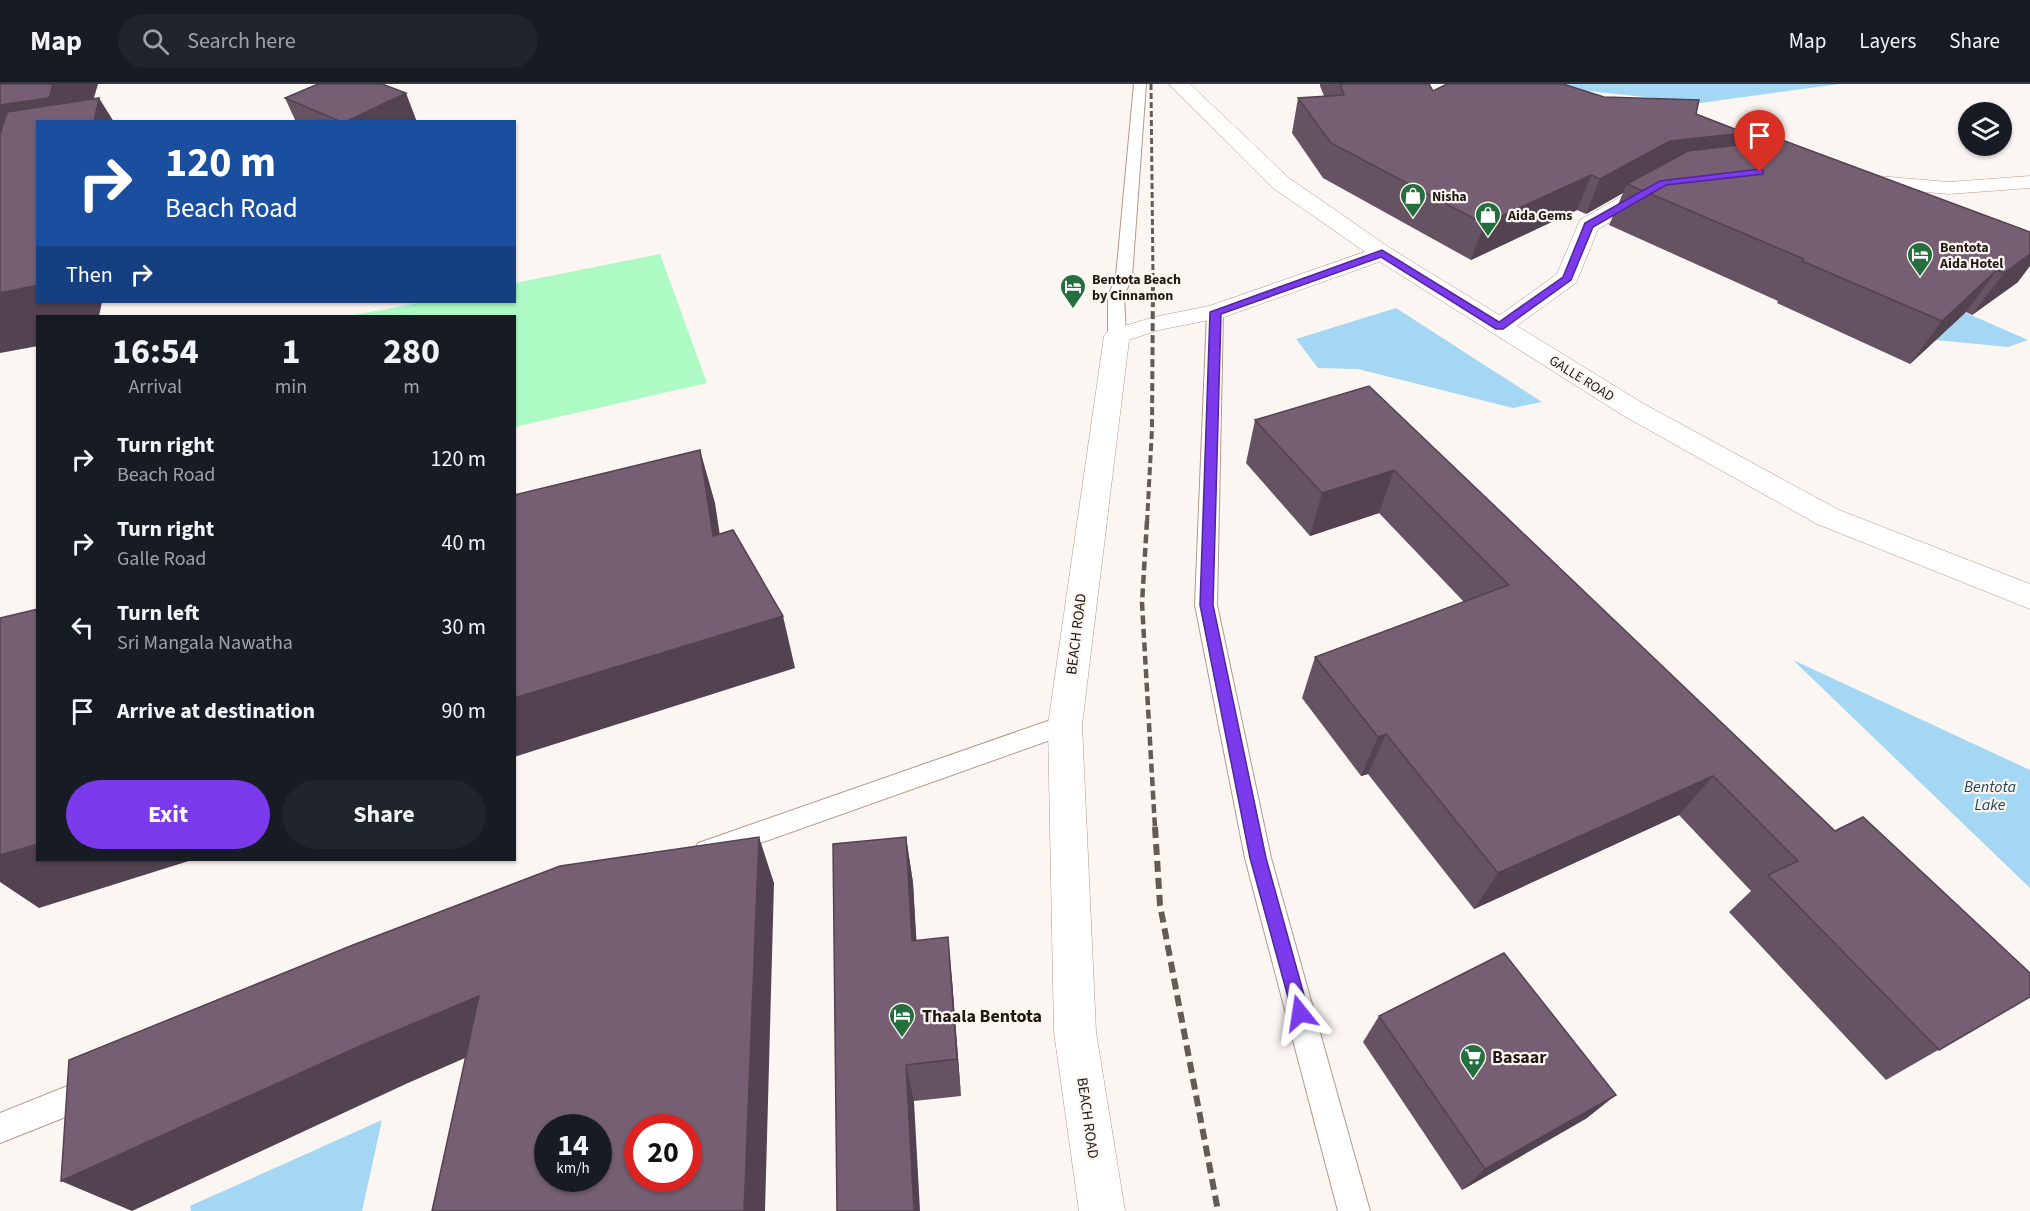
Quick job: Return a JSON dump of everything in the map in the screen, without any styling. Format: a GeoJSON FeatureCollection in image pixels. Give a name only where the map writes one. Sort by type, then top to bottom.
{"type":"FeatureCollection","features":[{"type":"Feature","properties":{"kind":"main road","name":"GALLE ROAD"},"geometry":{"type":"LineString","coordinates":[[1179,84],[1281,183],[1382,253],[1634,410],[1828,517],[2030,597]]}},
{"type":"Feature","properties":{"kind":"main road"},"geometry":{"type":"LineString","coordinates":[[1831,178],[1949,188],[2030,182]]}},
{"type":"Feature","properties":{"kind":"main road"},"geometry":{"type":"LineString","coordinates":[[1500,327],[1568,278],[1588,225],[1663,183],[1674,181]]}},
{"type":"Feature","properties":{"kind":"main road"},"geometry":{"type":"LineString","coordinates":[[1117,336],[1154,324],[1215,312],[1382,253]]}},
{"type":"Feature","properties":{"kind":"main road","name":"BEACH ROAD"},"geometry":{"type":"LineString","coordinates":[[1102,1211],[1075,1032],[1065,724],[1117,336]]}},
{"type":"Feature","properties":{"kind":"lane"},"geometry":{"type":"LineString","coordinates":[[1117,336],[1116,296],[1125,277],[1140,84]]}},
{"type":"Feature","properties":{"kind":"lane"},"geometry":{"type":"LineString","coordinates":[[1215,312],[1206,605],[1258,858],[1354,1211]]}},
{"type":"Feature","properties":{"kind":"lane"},"geometry":{"type":"LineString","coordinates":[[689,857],[1065,724]]}},
{"type":"Feature","properties":{"kind":"lane"},"geometry":{"type":"LineString","coordinates":[[0,1128],[123,1080]]}},
{"type":"Feature","properties":{"kind":"green space"},"geometry":{"type":"Polygon","coordinates":[[[660,254],[707,383],[516,427],[516,315],[353,315],[419,303],[516,303],[516,283],[660,254]]]}},
{"type":"Feature","properties":{"kind":"water"},"geometry":{"type":"Polygon","coordinates":[[[1523,84],[1839,84],[1700,103],[1523,84]]]}},
{"type":"Feature","properties":{"kind":"water"},"geometry":{"type":"Polygon","coordinates":[[[1914,290],[2028,340],[2008,347],[1936,340],[1848,304],[1914,290]]]}},
{"type":"Feature","properties":{"kind":"water"},"geometry":{"type":"Polygon","coordinates":[[[1396,308],[1542,402],[1513,408],[1358,369],[1318,368],[1296,339],[1396,308]]]}},
{"type":"Feature","properties":{"kind":"water","name":"Bentota Lake"},"geometry":{"type":"Polygon","coordinates":[[[1793,660],[2030,770],[2030,888],[1793,660]]]}},
{"type":"Feature","properties":{"kind":"water"},"geometry":{"type":"Polygon","coordinates":[[[382,1120],[362,1211],[191,1211],[190,1206],[382,1120]]]}},
{"type":"Feature","properties":{"kind":"building"},"geometry":{"type":"Polygon","coordinates":[[[0,84],[53,84],[49,98],[0,105],[0,84]]]}},
{"type":"Feature","properties":{"kind":"building"},"geometry":{"type":"Polygon","coordinates":[[[318,84],[382,84],[406,93],[349,120],[337,120],[285,98],[318,84]]]}},
{"type":"Feature","properties":{"kind":"building"},"geometry":{"type":"Polygon","coordinates":[[[1340,84],[1429,84],[1433,91],[1447,84],[1563,84],[1604,97],[1699,100],[1696,114],[1745,133],[1670,141],[1600,179],[1591,175],[1484,224],[1331,143],[1298,98],[1344,95],[1340,84]]]}},
{"type":"Feature","properties":{"kind":"building"},"geometry":{"type":"Polygon","coordinates":[[[99,98],[94,120],[36,120],[36,285],[0,293],[0,134],[7,112],[99,98]]]}},
{"type":"Feature","properties":{"kind":"building"},"geometry":{"type":"Polygon","coordinates":[[[1782,140],[2030,232],[2030,254],[2004,273],[1997,270],[1942,321],[1802,261],[1804,259],[1627,184],[1688,151],[1782,140]]]}},
{"type":"Feature","properties":{"kind":"building"},"geometry":{"type":"Polygon","coordinates":[[[1369,386],[1835,831],[1863,817],[2030,973],[2030,997],[1939,1050],[1768,875],[1798,861],[1713,776],[1498,873],[1386,734],[1378,737],[1315,657],[1509,585],[1394,470],[1322,493],[1255,420],[1369,386]]]}},
{"type":"Feature","properties":{"kind":"building"},"geometry":{"type":"Polygon","coordinates":[[[700,450],[713,536],[733,530],[783,616],[516,697],[516,495],[700,450]]]}},
{"type":"Feature","properties":{"kind":"building"},"geometry":{"type":"Polygon","coordinates":[[[36,609],[36,845],[0,855],[0,618],[36,609]]]}},
{"type":"Feature","properties":{"kind":"building"},"geometry":{"type":"Polygon","coordinates":[[[759,837],[744,1211],[432,1211],[479,996],[362,1045],[61,1181],[69,1060],[353,945],[560,866],[759,837]]]}},
{"type":"Feature","properties":{"kind":"building","name":"Thaala Bentota"},"geometry":{"type":"Polygon","coordinates":[[[906,837],[912,941],[948,937],[957,1059],[906,1065],[914,1211],[837,1211],[833,844],[906,837]]]}},
{"type":"Feature","properties":{"kind":"building","name":"Basaar"},"geometry":{"type":"Polygon","coordinates":[[[1504,953],[1616,1095],[1485,1169],[1379,1016],[1504,953]]]}},
{"type":"Feature","properties":{"kind":"railway"},"geometry":{"type":"LineString","coordinates":[[1151,84],[1153,279]]}},
{"type":"Feature","properties":{"kind":"railway"},"geometry":{"type":"LineString","coordinates":[[1147,523],[1152,429],[1153,279]]}},
{"type":"Feature","properties":{"kind":"railway"},"geometry":{"type":"LineString","coordinates":[[1147,521],[1142,603],[1155,828]]}},
{"type":"Feature","properties":{"kind":"railway"},"geometry":{"type":"LineString","coordinates":[[1155,827],[1160,905],[1218,1211]]}},
{"type":"Feature","properties":{"kind":"place","name":"Nisha"},"geometry":{"type":"Point","coordinates":[1413,219]}},
{"type":"Feature","properties":{"kind":"place","name":"Aida Gems"},"geometry":{"type":"Point","coordinates":[1488,238]}},
{"type":"Feature","properties":{"kind":"place","name":"Bentota Aida Hotel"},"geometry":{"type":"Point","coordinates":[1920,278]}},
{"type":"Feature","properties":{"kind":"place","name":"Bentota Beach by Cinnamon"},"geometry":{"type":"Point","coordinates":[1073,310]}},
{"type":"Feature","properties":{"kind":"place","name":"Thaala Bentota"},"geometry":{"type":"Point","coordinates":[902,1039]}},
{"type":"Feature","properties":{"kind":"place","name":"Basaar"},"geometry":{"type":"Point","coordinates":[1473,1080]}},
{"type":"Feature","properties":{"kind":"route"},"geometry":{"type":"LineString","coordinates":[[1300,1013],[1258,858],[1206,605],[1215,312],[1382,253],[1500,327],[1568,278],[1588,225],[1663,183],[1760,172]]}}]}
